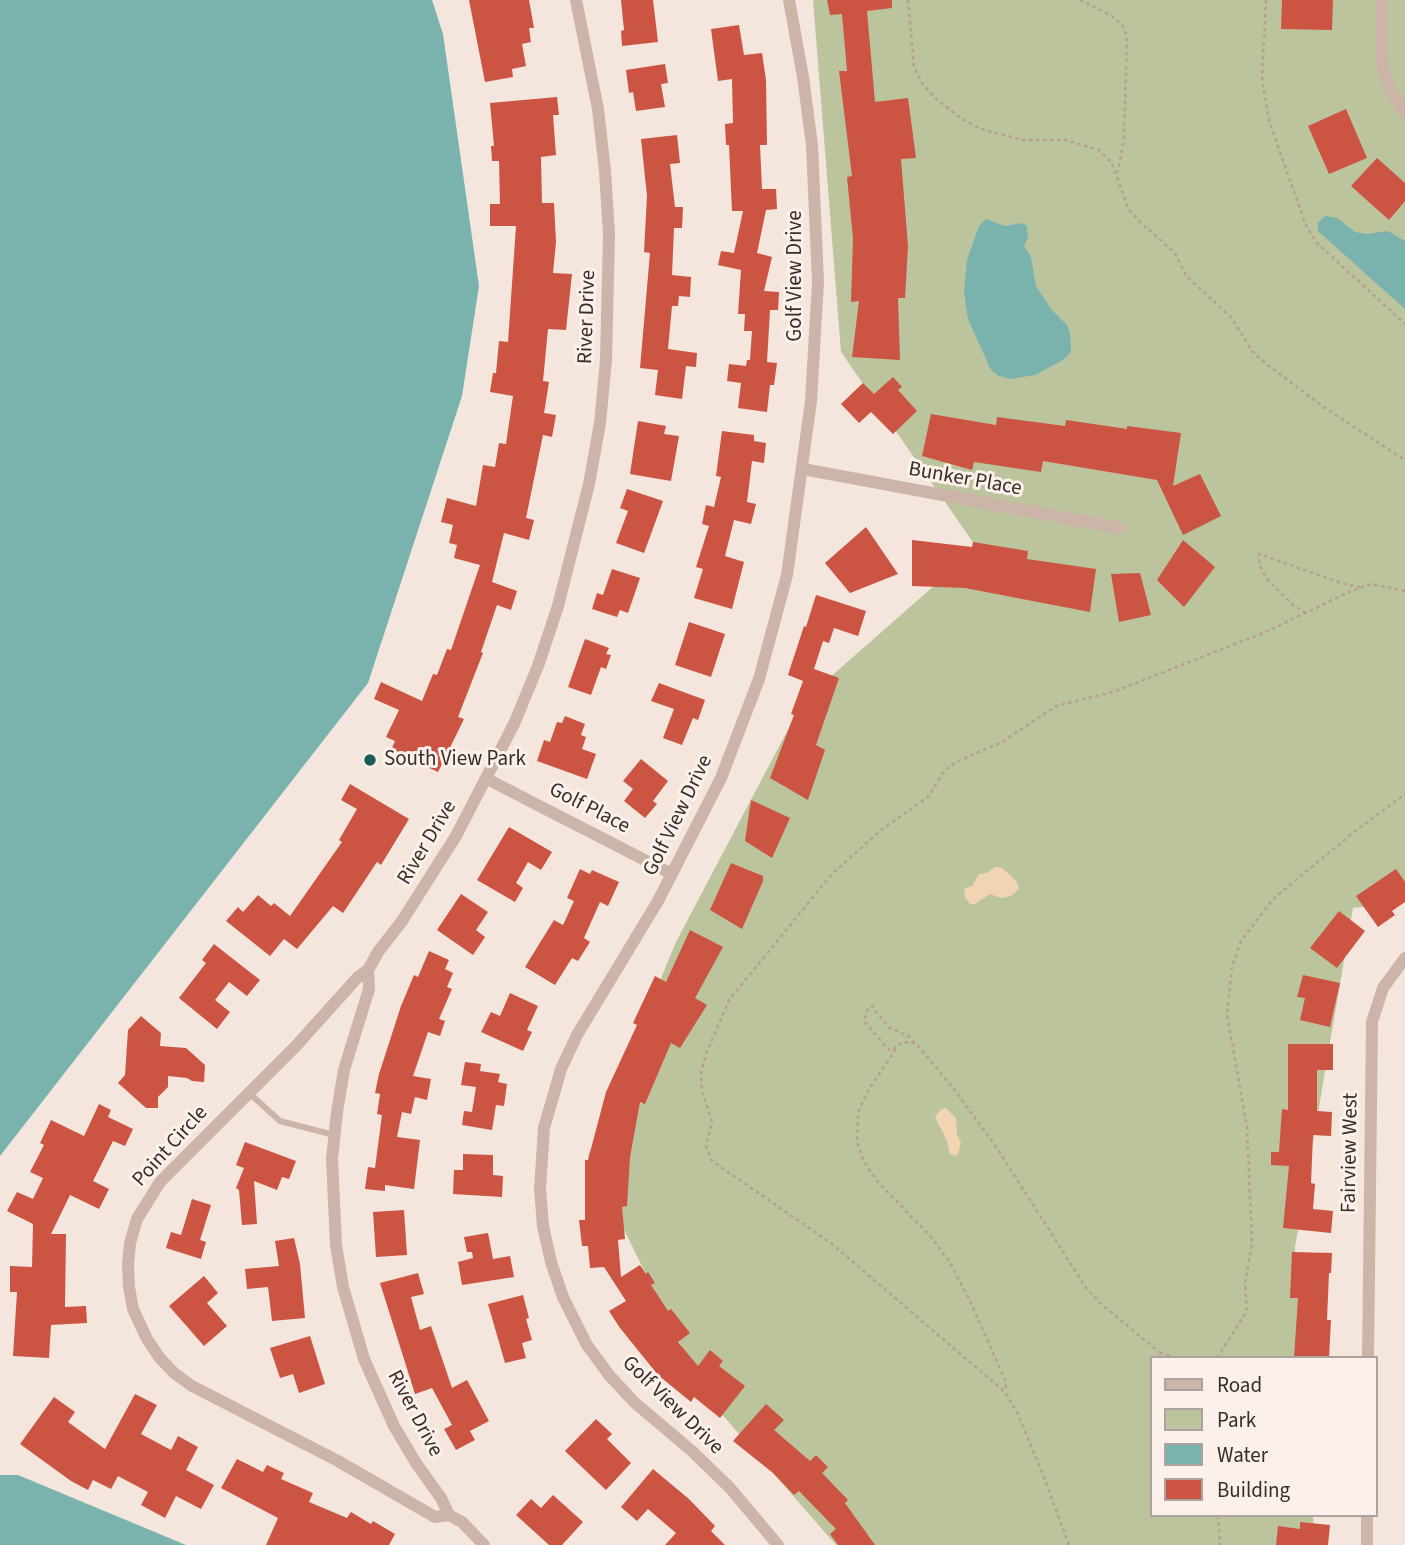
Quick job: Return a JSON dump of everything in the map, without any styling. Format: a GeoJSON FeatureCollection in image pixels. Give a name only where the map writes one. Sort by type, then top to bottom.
{"type":"FeatureCollection","features":[{"type":"Feature","properties":{"kind":"street","name":"River Drive"},"geometry":{"type":"LineString","coordinates":[[484,1545],[462,1522],[449,1515],[441,1497],[394,1426],[375,1388],[351,1318],[336,1245],[332,1202],[334,1135],[344,1070],[369,989],[368,971],[456,836],[487,779],[533,677],[558,606],[581,521],[600,422],[606,360],[609,234],[606,171],[598,109],[576,0]]}},
{"type":"Feature","properties":{"kind":"street","name":"Golf View Drive"},"geometry":{"type":"LineString","coordinates":[[778,1545],[730,1488],[693,1452],[634,1402],[609,1375],[587,1345],[563,1297],[551,1262],[543,1226],[540,1165],[544,1128],[561,1069],[577,1035],[673,874],[721,778],[759,678],[787,575],[803,469],[815,350],[818,282],[812,145],[789,0]]}},
{"type":"Feature","properties":{"kind":"street"},"geometry":{"type":"LineString","coordinates":[[1382,0],[1382,64],[1388,87],[1405,114]]}},
{"type":"Feature","properties":{"kind":"street","name":"Bunker Place"},"geometry":{"type":"LineString","coordinates":[[803,469],[1120,528]]}},
{"type":"Feature","properties":{"kind":"street","name":"Golf Place"},"geometry":{"type":"LineString","coordinates":[[487,779],[673,874]]}},
{"type":"Feature","properties":{"kind":"street","name":"Fairview West"},"geometry":{"type":"LineString","coordinates":[[1368,1356],[1372,1022],[1383,988],[1405,958]]}},
{"type":"Feature","properties":{"kind":"street","name":"Point Circle"},"geometry":{"type":"LineString","coordinates":[[368,971],[358,977],[296,1047],[167,1173],[147,1200],[137,1219],[130,1243],[128,1265],[133,1309],[141,1329],[159,1357],[174,1373],[192,1386],[381,1484],[435,1517],[449,1515]]}},
{"type":"Feature","properties":{"kind":"street"},"geometry":{"type":"LineString","coordinates":[[1367,1517],[1367,1545]]}},
{"type":"Feature","properties":{"kind":"lane"},"geometry":{"type":"LineString","coordinates":[[249,1093],[280,1121],[334,1135]]}},
{"type":"Feature","properties":{"kind":"path"},"geometry":{"type":"LineString","coordinates":[[908,0],[914,67],[922,83],[935,98],[962,120],[981,129],[1023,140],[1066,140],[1099,150],[1112,163],[1129,208],[1141,223],[1175,253],[1186,276],[1232,318],[1252,351],[1322,406],[1405,460]]}},
{"type":"Feature","properties":{"kind":"path"},"geometry":{"type":"LineString","coordinates":[[1080,0],[1112,16],[1127,36],[1124,138],[1118,176]]}},
{"type":"Feature","properties":{"kind":"path"},"geometry":{"type":"LineString","coordinates":[[1266,0],[1262,78],[1264,92],[1270,124],[1307,229],[1317,243],[1405,324]]}},
{"type":"Feature","properties":{"kind":"path"},"geometry":{"type":"LineString","coordinates":[[1306,613],[1293,605],[1266,578],[1260,566],[1259,554],[1345,584],[1363,587]]}},
{"type":"Feature","properties":{"kind":"path"},"geometry":{"type":"LineString","coordinates":[[1069,1545],[1044,1475],[1017,1412],[1005,1392],[832,1244],[711,1160],[706,1146],[712,1121],[702,1091],[701,1072],[714,1030],[729,1000],[742,982],[832,874],[881,830],[928,797],[945,771],[956,762],[1002,742],[1055,706],[1113,692],[1268,631],[1363,587],[1372,584],[1405,591]]}},
{"type":"Feature","properties":{"kind":"path"},"geometry":{"type":"LineString","coordinates":[[1217,1356],[1247,1311],[1245,1284],[1252,1244],[1247,1127],[1227,1015],[1232,966],[1241,941],[1273,899],[1405,793]]}},
{"type":"Feature","properties":{"kind":"path"},"geometry":{"type":"LineString","coordinates":[[915,1044],[902,1042],[891,1051],[864,1021],[868,1009],[872,1006],[888,1027],[908,1036],[915,1044],[983,1128],[1086,1288],[1159,1352],[1170,1356]]}},
{"type":"Feature","properties":{"kind":"path"},"geometry":{"type":"LineString","coordinates":[[898,1046],[869,1089],[858,1112],[856,1133],[860,1151],[877,1181],[931,1237],[949,1261],[1006,1382],[1005,1392]]}},
{"type":"Feature","properties":{"kind":"path"},"geometry":{"type":"LineString","coordinates":[[1159,1352],[1160,1356]]}},
{"type":"Feature","properties":{"kind":"path"},"geometry":{"type":"LineString","coordinates":[[1218,1517],[1220,1545]]}},
{"type":"Feature","properties":{"kind":"green space"},"geometry":{"type":"Polygon","coordinates":[[[813,0],[1405,0],[1405,902],[1353,908],[1295,1247],[1302,1356],[1150,1356],[1150,1517],[1313,1517],[1314,1545],[836,1545],[705,1395],[588,1156],[676,942],[803,701],[977,548],[841,352],[813,0]]]}},
{"type":"Feature","properties":{"kind":"sand"},"geometry":{"type":"Polygon","coordinates":[[[995,867],[1007,872],[1019,888],[1008,897],[1001,898],[990,894],[975,904],[970,904],[964,896],[965,888],[972,886],[979,874],[987,873],[995,867]]]}},
{"type":"Feature","properties":{"kind":"sand"},"geometry":{"type":"Polygon","coordinates":[[[946,1108],[956,1118],[957,1134],[961,1143],[955,1156],[950,1154],[947,1141],[935,1117],[941,1109],[946,1108]]]}},
{"type":"Feature","properties":{"kind":"water"},"geometry":{"type":"Polygon","coordinates":[[[0,0],[432,0],[443,34],[479,286],[462,396],[368,683],[0,1156],[0,0]]]}},
{"type":"Feature","properties":{"kind":"water"},"geometry":{"type":"Polygon","coordinates":[[[1325,216],[1337,218],[1355,232],[1367,234],[1388,231],[1405,241],[1405,309],[1318,231],[1318,223],[1325,216]]]}},
{"type":"Feature","properties":{"kind":"water"},"geometry":{"type":"Polygon","coordinates":[[[986,219],[1005,226],[1022,223],[1027,226],[1028,237],[1024,246],[1031,257],[1036,286],[1051,309],[1067,325],[1070,333],[1071,352],[1063,360],[1035,375],[1010,379],[991,370],[968,319],[964,292],[967,260],[979,226],[986,219]]]}},
{"type":"Feature","properties":{"kind":"water"},"geometry":{"type":"Polygon","coordinates":[[[0,1475],[18,1475],[186,1545],[0,1545],[0,1475]]]}},
{"type":"Feature","properties":{"kind":"building"},"geometry":{"type":"Polygon","coordinates":[[[469,0],[529,0],[534,28],[529,28],[531,42],[522,44],[526,66],[512,69],[513,77],[485,82],[469,0]]]}},
{"type":"Feature","properties":{"kind":"building"},"geometry":{"type":"Polygon","coordinates":[[[621,0],[653,0],[658,42],[622,46],[621,31],[624,30],[621,0]]]}},
{"type":"Feature","properties":{"kind":"building"},"geometry":{"type":"Polygon","coordinates":[[[827,0],[892,0],[892,8],[867,11],[875,102],[908,98],[916,158],[901,159],[908,246],[905,298],[898,298],[900,360],[852,357],[859,301],[851,302],[853,239],[847,177],[852,176],[839,71],[847,71],[842,14],[830,15],[827,0]]]}},
{"type":"Feature","properties":{"kind":"building"},"geometry":{"type":"Polygon","coordinates":[[[1282,0],[1333,0],[1332,30],[1281,29],[1282,0]]]}},
{"type":"Feature","properties":{"kind":"building"},"geometry":{"type":"Polygon","coordinates":[[[739,25],[744,55],[762,53],[766,80],[767,145],[760,145],[762,189],[776,189],[777,209],[766,210],[757,253],[772,257],[764,291],[779,292],[778,310],[770,310],[767,362],[777,363],[774,385],[770,385],[767,412],[738,408],[741,383],[727,381],[729,364],[746,366],[747,360],[750,360],[752,331],[744,331],[745,314],[738,314],[741,270],[718,265],[721,251],[734,253],[743,211],[732,211],[729,145],[726,145],[725,124],[733,123],[732,79],[718,81],[711,29],[739,25]]]}},
{"type":"Feature","properties":{"kind":"building"},"geometry":{"type":"Polygon","coordinates":[[[665,64],[668,83],[661,84],[665,107],[636,111],[633,92],[629,93],[626,70],[665,64]]]}},
{"type":"Feature","properties":{"kind":"building"},"geometry":{"type":"Polygon","coordinates":[[[557,97],[559,115],[553,115],[556,155],[541,157],[542,203],[554,203],[556,242],[553,273],[572,274],[566,330],[548,329],[543,381],[549,382],[544,413],[556,415],[552,437],[543,435],[526,518],[534,520],[529,540],[504,533],[492,582],[517,591],[511,610],[497,605],[481,652],[483,653],[458,717],[464,719],[438,772],[391,750],[395,741],[386,737],[399,710],[374,699],[381,682],[422,701],[433,674],[437,675],[447,649],[451,650],[480,565],[454,558],[457,545],[449,543],[453,525],[441,522],[447,498],[476,506],[483,465],[495,467],[499,443],[506,444],[513,396],[490,392],[493,373],[496,373],[499,341],[508,342],[516,226],[490,226],[490,204],[500,204],[499,161],[492,161],[491,146],[494,146],[490,103],[557,97]]]}},
{"type":"Feature","properties":{"kind":"building"},"geometry":{"type":"Polygon","coordinates":[[[1346,109],[1367,158],[1329,174],[1308,126],[1346,109]]]}},
{"type":"Feature","properties":{"kind":"building"},"geometry":{"type":"Polygon","coordinates":[[[677,135],[680,163],[670,164],[675,207],[683,207],[682,228],[674,228],[672,275],[691,277],[690,297],[679,296],[678,306],[672,306],[668,349],[697,353],[696,367],[686,366],[682,399],[655,395],[658,370],[640,368],[650,253],[644,252],[647,196],[641,139],[677,135]]]}},
{"type":"Feature","properties":{"kind":"building"},"geometry":{"type":"Polygon","coordinates":[[[1377,158],[1405,183],[1405,201],[1389,220],[1351,186],[1377,158]]]}},
{"type":"Feature","properties":{"kind":"building"},"geometry":{"type":"Polygon","coordinates":[[[893,377],[902,387],[898,390],[917,411],[893,434],[871,412],[859,423],[841,404],[863,383],[874,394],[893,377]]]}},
{"type":"Feature","properties":{"kind":"building"},"geometry":{"type":"Polygon","coordinates":[[[931,414],[996,425],[997,417],[1065,426],[1066,420],[1181,433],[1173,486],[1200,474],[1221,516],[1183,535],[1157,480],[1043,461],[1041,472],[974,462],[972,470],[922,456],[931,414]]]}},
{"type":"Feature","properties":{"kind":"building"},"geometry":{"type":"Polygon","coordinates":[[[638,421],[666,426],[664,434],[679,436],[671,481],[630,474],[638,421]]]}},
{"type":"Feature","properties":{"kind":"building"},"geometry":{"type":"Polygon","coordinates":[[[722,431],[754,435],[754,441],[766,443],[764,463],[752,461],[747,502],[756,504],[751,524],[734,520],[725,556],[744,562],[732,609],[694,598],[703,569],[696,567],[709,526],[702,524],[706,505],[714,507],[721,477],[716,476],[722,431]]]}},
{"type":"Feature","properties":{"kind":"building"},"geometry":{"type":"Polygon","coordinates":[[[627,489],[663,501],[644,553],[616,543],[628,511],[620,508],[627,489]]]}},
{"type":"Feature","properties":{"kind":"building"},"geometry":{"type":"Polygon","coordinates":[[[866,527],[898,574],[850,593],[825,563],[866,527]]]}},
{"type":"Feature","properties":{"kind":"building"},"geometry":{"type":"Polygon","coordinates":[[[912,540],[972,547],[973,542],[1028,551],[1027,559],[1096,569],[1090,612],[965,588],[912,586],[912,540]]]}},
{"type":"Feature","properties":{"kind":"building"},"geometry":{"type":"Polygon","coordinates":[[[1183,540],[1215,567],[1184,607],[1157,580],[1183,540]]]}},
{"type":"Feature","properties":{"kind":"building"},"geometry":{"type":"Polygon","coordinates":[[[612,569],[640,578],[628,613],[620,610],[617,617],[592,609],[597,593],[603,595],[612,569]]]}},
{"type":"Feature","properties":{"kind":"building"},"geometry":{"type":"Polygon","coordinates":[[[1140,573],[1151,615],[1119,622],[1111,574],[1140,573]]]}},
{"type":"Feature","properties":{"kind":"building"},"geometry":{"type":"Polygon","coordinates":[[[816,595],[866,611],[858,636],[834,628],[829,643],[823,641],[814,669],[839,678],[816,745],[825,750],[808,800],[770,778],[794,715],[791,714],[803,681],[788,675],[816,595]]]}},
{"type":"Feature","properties":{"kind":"building"},"geometry":{"type":"Polygon","coordinates":[[[689,622],[725,634],[711,677],[675,665],[689,622]]]}},
{"type":"Feature","properties":{"kind":"building"},"geometry":{"type":"Polygon","coordinates":[[[585,639],[609,648],[606,654],[611,655],[606,669],[601,667],[591,695],[568,687],[585,639]]]}},
{"type":"Feature","properties":{"kind":"building"},"geometry":{"type":"Polygon","coordinates":[[[659,683],[705,700],[698,720],[693,718],[682,745],[663,738],[674,709],[651,701],[659,683]]]}},
{"type":"Feature","properties":{"kind":"building"},"geometry":{"type":"Polygon","coordinates":[[[565,716],[585,724],[581,735],[586,737],[582,749],[596,754],[587,779],[537,761],[544,740],[550,742],[557,722],[562,723],[565,716]]]}},
{"type":"Feature","properties":{"kind":"building"},"geometry":{"type":"Polygon","coordinates":[[[641,759],[668,781],[653,801],[657,804],[645,818],[624,801],[633,789],[623,781],[641,759]]]}},
{"type":"Feature","properties":{"kind":"building"},"geometry":{"type":"Polygon","coordinates":[[[350,784],[409,819],[381,865],[377,862],[343,913],[333,906],[297,949],[284,939],[270,956],[226,921],[238,907],[243,912],[258,895],[290,916],[342,842],[339,840],[357,809],[341,800],[350,784]]]}},
{"type":"Feature","properties":{"kind":"building"},"geometry":{"type":"Polygon","coordinates":[[[751,800],[790,818],[772,858],[745,841],[751,800]]]}},
{"type":"Feature","properties":{"kind":"building"},"geometry":{"type":"Polygon","coordinates":[[[509,827],[552,852],[541,870],[528,862],[516,883],[523,888],[515,902],[477,880],[509,827]]]}},
{"type":"Feature","properties":{"kind":"building"},"geometry":{"type":"Polygon","coordinates":[[[731,863],[763,876],[742,929],[710,910],[731,863]]]}},
{"type":"Feature","properties":{"kind":"building"},"geometry":{"type":"Polygon","coordinates":[[[580,869],[590,874],[592,870],[619,882],[608,906],[600,902],[584,938],[590,942],[578,961],[572,958],[555,985],[525,967],[554,920],[563,925],[574,901],[567,898],[580,869]]]}},
{"type":"Feature","properties":{"kind":"building"},"geometry":{"type":"Polygon","coordinates":[[[1396,869],[1405,882],[1405,902],[1392,911],[1395,915],[1378,927],[1356,896],[1396,869]]]}},
{"type":"Feature","properties":{"kind":"building"},"geometry":{"type":"Polygon","coordinates":[[[461,894],[488,912],[476,930],[485,937],[473,955],[437,930],[461,894]]]}},
{"type":"Feature","properties":{"kind":"building"},"geometry":{"type":"Polygon","coordinates":[[[1339,911],[1365,931],[1337,968],[1310,948],[1339,911]]]}},
{"type":"Feature","properties":{"kind":"building"},"geometry":{"type":"Polygon","coordinates":[[[690,930],[723,947],[695,998],[707,1005],[680,1048],[671,1043],[645,1104],[640,1102],[630,1157],[627,1206],[622,1207],[625,1239],[618,1240],[621,1277],[640,1265],[646,1274],[648,1272],[655,1283],[651,1285],[668,1311],[671,1309],[690,1333],[678,1342],[698,1366],[710,1350],[723,1361],[719,1366],[745,1386],[720,1418],[694,1397],[691,1402],[658,1375],[620,1328],[609,1311],[626,1301],[604,1267],[590,1268],[588,1246],[582,1246],[579,1220],[585,1220],[585,1160],[588,1160],[606,1092],[637,1025],[633,1023],[655,976],[666,982],[690,930]]]}},
{"type":"Feature","properties":{"kind":"building"},"geometry":{"type":"Polygon","coordinates":[[[214,944],[260,980],[247,996],[229,982],[215,1000],[230,1012],[217,1029],[179,998],[206,963],[202,960],[214,944]]]}},
{"type":"Feature","properties":{"kind":"building"},"geometry":{"type":"Polygon","coordinates":[[[429,951],[449,960],[445,969],[453,973],[447,987],[452,989],[439,1019],[445,1021],[440,1036],[428,1032],[413,1076],[431,1079],[427,1100],[415,1097],[411,1114],[402,1112],[397,1137],[420,1140],[414,1189],[385,1185],[385,1191],[365,1189],[368,1167],[375,1168],[382,1115],[377,1114],[380,1094],[375,1093],[379,1074],[401,1006],[414,975],[418,977],[429,951]]]}},
{"type":"Feature","properties":{"kind":"building"},"geometry":{"type":"Polygon","coordinates":[[[1303,975],[1340,983],[1330,1027],[1300,1020],[1305,998],[1297,997],[1303,975]]]}},
{"type":"Feature","properties":{"kind":"building"},"geometry":{"type":"Polygon","coordinates":[[[510,993],[538,1006],[527,1030],[532,1032],[523,1051],[481,1032],[491,1012],[500,1016],[510,993]]]}},
{"type":"Feature","properties":{"kind":"building"},"geometry":{"type":"Polygon","coordinates":[[[141,1016],[161,1033],[160,1046],[186,1048],[205,1065],[204,1082],[168,1076],[168,1087],[158,1097],[158,1108],[146,1108],[118,1083],[125,1075],[128,1030],[141,1016]]]}},
{"type":"Feature","properties":{"kind":"building"},"geometry":{"type":"Polygon","coordinates":[[[1288,1044],[1333,1044],[1333,1070],[1317,1070],[1317,1111],[1332,1112],[1331,1136],[1313,1135],[1311,1183],[1315,1184],[1313,1209],[1333,1211],[1331,1233],[1283,1228],[1289,1166],[1271,1165],[1271,1152],[1279,1152],[1282,1109],[1288,1110],[1288,1044]]]}},
{"type":"Feature","properties":{"kind":"building"},"geometry":{"type":"Polygon","coordinates":[[[465,1062],[481,1064],[480,1071],[500,1074],[498,1082],[507,1084],[504,1106],[496,1105],[492,1130],[462,1125],[464,1111],[472,1112],[476,1087],[461,1085],[465,1062]]]}},
{"type":"Feature","properties":{"kind":"building"},"geometry":{"type":"Polygon","coordinates":[[[99,1104],[111,1110],[108,1117],[133,1129],[125,1146],[113,1141],[93,1181],[109,1189],[99,1209],[70,1195],[51,1234],[66,1234],[65,1307],[86,1306],[87,1323],[51,1325],[49,1358],[13,1356],[17,1292],[10,1292],[10,1266],[32,1267],[33,1224],[7,1211],[17,1192],[33,1199],[43,1178],[30,1172],[44,1145],[40,1143],[51,1120],[84,1136],[99,1104]]]}},
{"type":"Feature","properties":{"kind":"building"},"geometry":{"type":"Polygon","coordinates":[[[245,1142],[296,1161],[289,1179],[282,1177],[277,1190],[254,1181],[257,1224],[242,1225],[239,1190],[236,1188],[244,1168],[236,1165],[245,1142]]]}},
{"type":"Feature","properties":{"kind":"building"},"geometry":{"type":"Polygon","coordinates":[[[463,1154],[493,1155],[493,1175],[503,1176],[502,1197],[453,1194],[454,1170],[463,1170],[463,1154]]]}},
{"type":"Feature","properties":{"kind":"building"},"geometry":{"type":"Polygon","coordinates":[[[192,1199],[211,1205],[200,1240],[206,1242],[201,1259],[166,1248],[171,1232],[181,1235],[192,1199]]]}},
{"type":"Feature","properties":{"kind":"building"},"geometry":{"type":"Polygon","coordinates":[[[404,1210],[407,1255],[376,1257],[373,1212],[404,1210]]]}},
{"type":"Feature","properties":{"kind":"building"},"geometry":{"type":"Polygon","coordinates":[[[488,1233],[493,1259],[510,1256],[514,1277],[462,1285],[458,1262],[473,1258],[472,1252],[467,1252],[464,1237],[488,1233]]]}},
{"type":"Feature","properties":{"kind":"building"},"geometry":{"type":"Polygon","coordinates":[[[294,1238],[300,1264],[305,1318],[272,1321],[268,1287],[247,1289],[245,1269],[279,1266],[275,1241],[294,1238]]]}},
{"type":"Feature","properties":{"kind":"building"},"geometry":{"type":"Polygon","coordinates":[[[1292,1252],[1332,1253],[1327,1320],[1331,1320],[1329,1356],[1294,1356],[1298,1298],[1290,1298],[1292,1252]]]}},
{"type":"Feature","properties":{"kind":"building"},"geometry":{"type":"Polygon","coordinates":[[[418,1273],[424,1294],[411,1297],[420,1330],[431,1326],[452,1388],[467,1380],[489,1421],[470,1431],[475,1440],[456,1450],[444,1429],[452,1425],[432,1388],[415,1394],[380,1283],[418,1273]]]}},
{"type":"Feature","properties":{"kind":"building"},"geometry":{"type":"Polygon","coordinates":[[[204,1276],[218,1293],[207,1303],[227,1326],[204,1346],[169,1306],[204,1276]]]}},
{"type":"Feature","properties":{"kind":"building"},"geometry":{"type":"Polygon","coordinates":[[[523,1295],[532,1340],[522,1343],[526,1358],[505,1363],[488,1304],[523,1295]]]}},
{"type":"Feature","properties":{"kind":"building"},"geometry":{"type":"Polygon","coordinates":[[[310,1336],[325,1384],[299,1393],[293,1374],[280,1378],[270,1348],[310,1336]]]}},
{"type":"Feature","properties":{"kind":"building"},"geometry":{"type":"Polygon","coordinates":[[[135,1394],[157,1405],[141,1434],[171,1450],[178,1436],[198,1447],[186,1470],[214,1485],[201,1509],[176,1496],[165,1518],[141,1505],[148,1492],[118,1476],[111,1489],[93,1480],[88,1490],[20,1444],[54,1397],[75,1412],[68,1422],[105,1449],[135,1394]]]}},
{"type":"Feature","properties":{"kind":"building"},"geometry":{"type":"Polygon","coordinates":[[[766,1404],[784,1420],[774,1430],[810,1461],[816,1455],[828,1467],[822,1473],[848,1500],[845,1503],[875,1545],[838,1545],[830,1534],[836,1529],[799,1491],[794,1495],[773,1473],[733,1441],[766,1404]]]}},
{"type":"Feature","properties":{"kind":"building"},"geometry":{"type":"Polygon","coordinates":[[[596,1419],[612,1434],[607,1439],[631,1463],[606,1490],[565,1451],[596,1419]]]}},
{"type":"Feature","properties":{"kind":"building"},"geometry":{"type":"Polygon","coordinates":[[[237,1459],[263,1472],[267,1465],[284,1473],[281,1479],[313,1493],[309,1502],[347,1518],[351,1512],[395,1534],[389,1545],[266,1545],[278,1518],[221,1488],[237,1459]]]}},
{"type":"Feature","properties":{"kind":"building"},"geometry":{"type":"Polygon","coordinates":[[[653,1469],[689,1499],[715,1526],[711,1531],[725,1545],[665,1545],[676,1533],[648,1509],[637,1521],[621,1507],[653,1469]]]}},
{"type":"Feature","properties":{"kind":"building"},"geometry":{"type":"Polygon","coordinates":[[[553,1495],[583,1522],[562,1545],[549,1545],[516,1515],[531,1499],[541,1508],[553,1495]]]}},
{"type":"Feature","properties":{"kind":"building"},"geometry":{"type":"Polygon","coordinates":[[[1300,1522],[1330,1525],[1328,1545],[1276,1545],[1278,1526],[1300,1529],[1300,1522]]]}},
{"type":"Feature","properties":{"kind":"place","name":"South View Park"},"geometry":{"type":"Point","coordinates":[370,760]}}]}
